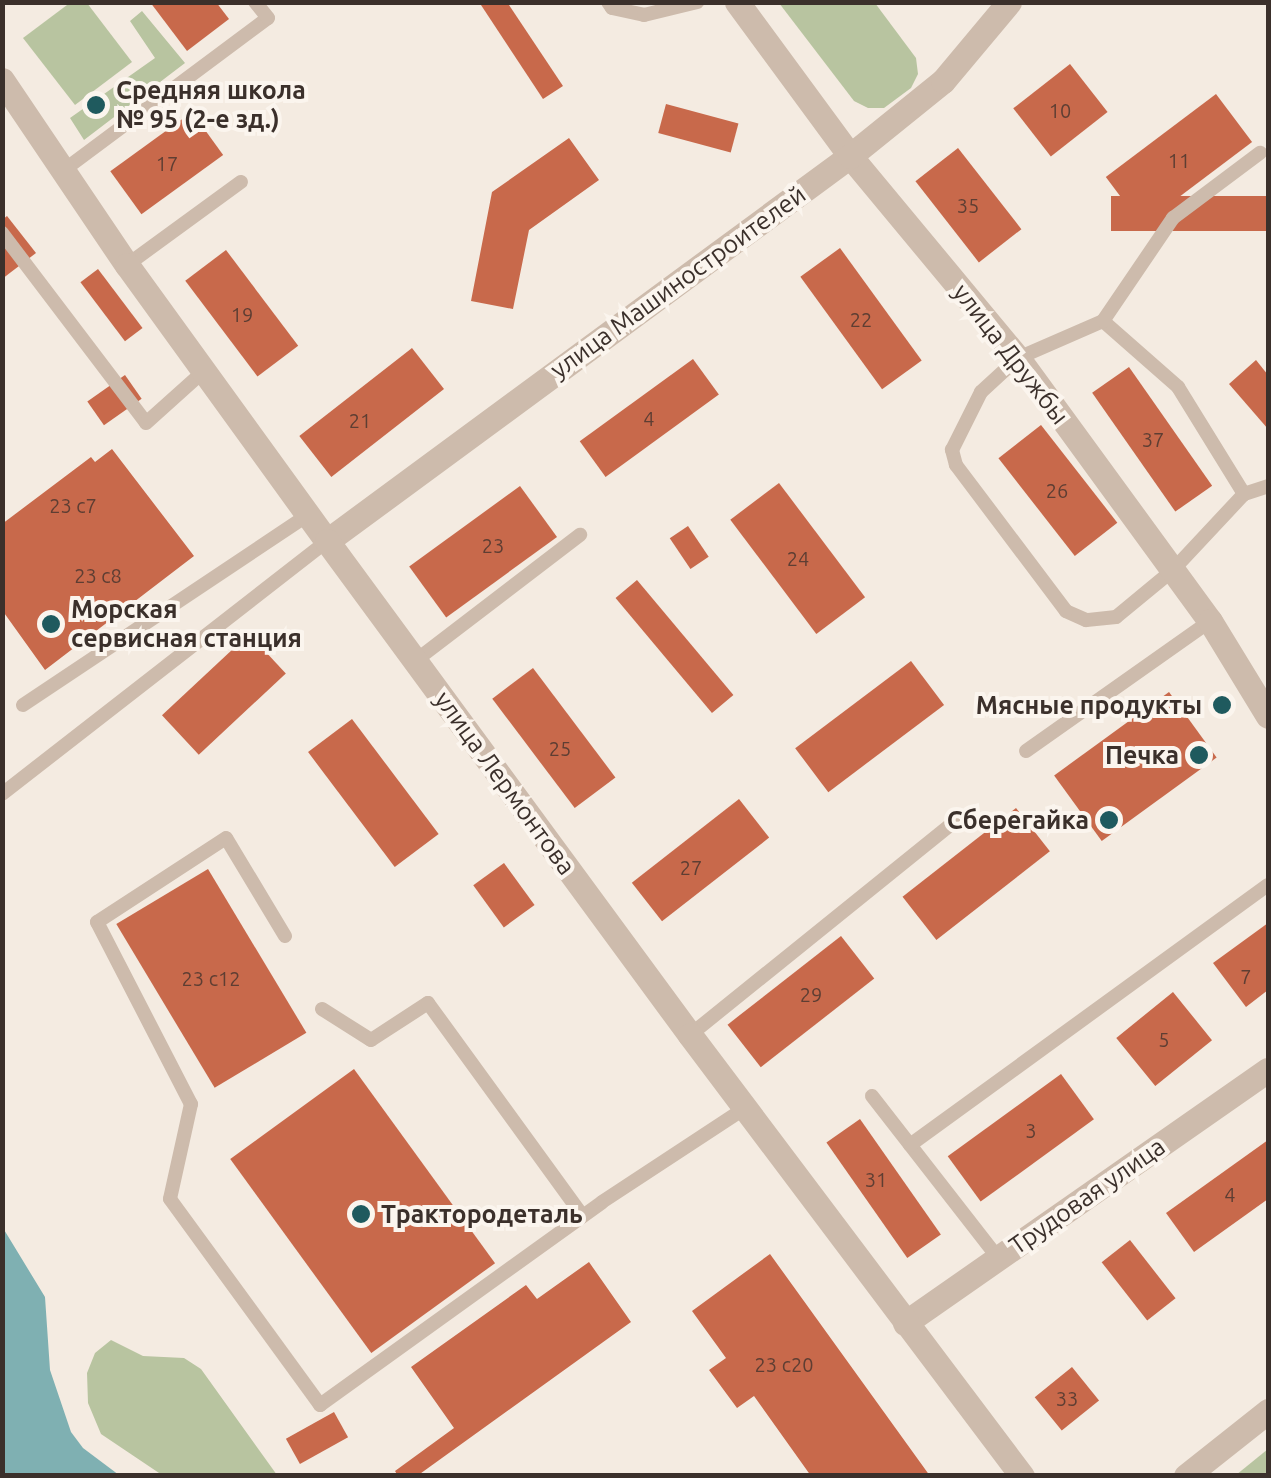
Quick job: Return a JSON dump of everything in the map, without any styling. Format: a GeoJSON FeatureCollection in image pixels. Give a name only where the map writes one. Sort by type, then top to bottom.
{"type":"FeatureCollection","features":[{"type":"Feature","properties":{"kind":"street","name":"улица Дружбы"},"geometry":{"type":"LineString","coordinates":[[737,2],[850,156],[1018,358],[1210,621],[1268,716]]}},
{"type":"Feature","properties":{"kind":"street","name":"улица Машиностроителей"},"geometry":{"type":"LineString","coordinates":[[327,541],[850,156],[943,81],[1010,2]]}},
{"type":"Feature","properties":{"kind":"street","name":"улица Лермонтова"},"geometry":{"type":"LineString","coordinates":[[2,80],[127,265],[308,515],[690,1035],[1022,1476]]}},
{"type":"Feature","properties":{"kind":"street","name":"Трудовая улица"},"geometry":{"type":"LineString","coordinates":[[905,1323],[1268,1070]]}},
{"type":"Feature","properties":{"kind":"street"},"geometry":{"type":"LineString","coordinates":[[1186,1476],[1268,1411]]}},
{"type":"Feature","properties":{"kind":"lane"},"geometry":{"type":"LineString","coordinates":[[64,170],[268,18],[255,2]]}},
{"type":"Feature","properties":{"kind":"lane"},"geometry":{"type":"LineString","coordinates":[[608,2],[612,8],[644,14],[696,2]]}},
{"type":"Feature","properties":{"kind":"lane"},"geometry":{"type":"LineString","coordinates":[[1260,153],[1173,218],[1103,321],[1018,358],[980,392],[952,450],[956,465],[1066,611],[1086,620],[1116,617],[1173,570],[1244,494],[1268,486]]}},
{"type":"Feature","properties":{"kind":"lane"},"geometry":{"type":"LineString","coordinates":[[127,265],[241,182]]}},
{"type":"Feature","properties":{"kind":"lane"},"geometry":{"type":"LineString","coordinates":[[2,232],[146,423],[204,371]]}},
{"type":"Feature","properties":{"kind":"lane"},"geometry":{"type":"LineString","coordinates":[[1103,321],[1178,387],[1244,494]]}},
{"type":"Feature","properties":{"kind":"lane"},"geometry":{"type":"LineString","coordinates":[[24,705],[308,515]]}},
{"type":"Feature","properties":{"kind":"lane"},"geometry":{"type":"LineString","coordinates":[[415,660],[580,535]]}},
{"type":"Feature","properties":{"kind":"lane"},"geometry":{"type":"LineString","coordinates":[[2,794],[327,541]]}},
{"type":"Feature","properties":{"kind":"lane"},"geometry":{"type":"LineString","coordinates":[[1026,751],[1210,621]]}},
{"type":"Feature","properties":{"kind":"lane"},"geometry":{"type":"LineString","coordinates":[[690,1035],[960,817]]}},
{"type":"Feature","properties":{"kind":"lane"},"geometry":{"type":"LineString","coordinates":[[285,936],[226,838],[97,922],[191,1104],[170,1199],[320,1405],[583,1216],[745,1108]]}},
{"type":"Feature","properties":{"kind":"lane"},"geometry":{"type":"LineString","coordinates":[[910,1145],[1268,885]]}},
{"type":"Feature","properties":{"kind":"lane"},"geometry":{"type":"LineString","coordinates":[[322,1010],[372,1040],[428,1003],[583,1216]]}},
{"type":"Feature","properties":{"kind":"lane"},"geometry":{"type":"LineString","coordinates":[[872,1096],[998,1258]]}},
{"type":"Feature","properties":{"kind":"green space"},"geometry":{"type":"Polygon","coordinates":[[[71,2],[87,3],[132,62],[75,105],[23,38],[71,2]]]}},
{"type":"Feature","properties":{"kind":"green space"},"geometry":{"type":"Polygon","coordinates":[[[779,3],[875,3],[916,58],[918,74],[911,88],[884,108],[868,108],[854,101],[779,3]]]}},
{"type":"Feature","properties":{"kind":"green space"},"geometry":{"type":"Polygon","coordinates":[[[142,11],[185,63],[84,140],[70,118],[155,58],[130,21],[142,11]]]}},
{"type":"Feature","properties":{"kind":"green space"},"geometry":{"type":"Polygon","coordinates":[[[111,1340],[143,1356],[184,1358],[201,1369],[277,1475],[162,1475],[101,1434],[88,1403],[87,1373],[95,1353],[111,1340]]]}},
{"type":"Feature","properties":{"kind":"green space"},"geometry":{"type":"Polygon","coordinates":[[[1268,1449],[1268,1475],[1236,1475],[1268,1449]]]}},
{"type":"Feature","properties":{"kind":"water"},"geometry":{"type":"Polygon","coordinates":[[[3,1228],[45,1297],[50,1370],[71,1432],[83,1448],[119,1475],[3,1475],[3,1228]]]}},
{"type":"Feature","properties":{"kind":"building"},"geometry":{"type":"Polygon","coordinates":[[[150,2],[216,2],[229,19],[187,51],[150,2]]]}},
{"type":"Feature","properties":{"kind":"building"},"geometry":{"type":"Polygon","coordinates":[[[479,2],[507,2],[563,86],[543,99],[479,2]]]}},
{"type":"Feature","properties":{"kind":"building"},"geometry":{"type":"Polygon","coordinates":[[[1070,64],[1108,112],[1051,156],[1013,108],[1070,64]]]}},
{"type":"Feature","properties":{"kind":"building"},"geometry":{"type":"Polygon","coordinates":[[[1216,94],[1252,142],[1142,225],[1106,177],[1216,94]]]}},
{"type":"Feature","properties":{"kind":"building"},"geometry":{"type":"Polygon","coordinates":[[[666,104],[738,123],[731,152],[658,133],[666,104]]]}},
{"type":"Feature","properties":{"kind":"building"},"geometry":{"type":"Polygon","coordinates":[[[192,112],[223,155],[141,214],[110,171],[192,112]]]}},
{"type":"Feature","properties":{"kind":"building"},"geometry":{"type":"Polygon","coordinates":[[[569,138],[599,180],[529,230],[513,309],[471,301],[492,192],[569,138]]]}},
{"type":"Feature","properties":{"kind":"building"},"geometry":{"type":"Polygon","coordinates":[[[958,148],[1021,229],[979,262],[915,181],[958,148]]]}},
{"type":"Feature","properties":{"kind":"building"},"geometry":{"type":"Polygon","coordinates":[[[1111,196],[1268,196],[1268,231],[1111,231],[1111,196]]]}},
{"type":"Feature","properties":{"kind":"building"},"geometry":{"type":"Polygon","coordinates":[[[7,216],[36,253],[2,279],[2,220],[7,216]]]}},
{"type":"Feature","properties":{"kind":"building"},"geometry":{"type":"Polygon","coordinates":[[[840,248],[922,360],[882,389],[800,277],[840,248]]]}},
{"type":"Feature","properties":{"kind":"building"},"geometry":{"type":"Polygon","coordinates":[[[226,250],[298,346],[257,377],[185,281],[226,250]]]}},
{"type":"Feature","properties":{"kind":"building"},"geometry":{"type":"Polygon","coordinates":[[[98,269],[143,328],[125,341],[80,282],[98,269]]]}},
{"type":"Feature","properties":{"kind":"building"},"geometry":{"type":"Polygon","coordinates":[[[412,348],[444,389],[331,477],[299,436],[412,348]]]}},
{"type":"Feature","properties":{"kind":"building"},"geometry":{"type":"Polygon","coordinates":[[[693,359],[719,395],[606,477],[580,441],[693,359]]]}},
{"type":"Feature","properties":{"kind":"building"},"geometry":{"type":"Polygon","coordinates":[[[1256,360],[1268,375],[1268,429],[1229,384],[1256,360]]]}},
{"type":"Feature","properties":{"kind":"building"},"geometry":{"type":"Polygon","coordinates":[[[1129,367],[1212,486],[1175,512],[1092,393],[1129,367]]]}},
{"type":"Feature","properties":{"kind":"building"},"geometry":{"type":"Polygon","coordinates":[[[125,375],[142,399],[104,425],[87,401],[125,375]]]}},
{"type":"Feature","properties":{"kind":"building"},"geometry":{"type":"Polygon","coordinates":[[[1041,425],[1117,523],[1075,556],[998,458],[1041,425]]]}},
{"type":"Feature","properties":{"kind":"building"},"geometry":{"type":"Polygon","coordinates":[[[112,449],[194,556],[45,670],[2,610],[2,524],[91,457],[95,462],[112,449]]]}},
{"type":"Feature","properties":{"kind":"building"},"geometry":{"type":"Polygon","coordinates":[[[779,483],[865,597],[816,634],[730,520],[779,483]]]}},
{"type":"Feature","properties":{"kind":"building"},"geometry":{"type":"Polygon","coordinates":[[[520,486],[557,537],[446,617],[409,567],[520,486]]]}},
{"type":"Feature","properties":{"kind":"building"},"geometry":{"type":"Polygon","coordinates":[[[688,526],[709,557],[690,569],[670,538],[688,526]]]}},
{"type":"Feature","properties":{"kind":"building"},"geometry":{"type":"Polygon","coordinates":[[[637,580],[733,695],[712,713],[616,598],[637,580]]]}},
{"type":"Feature","properties":{"kind":"building"},"geometry":{"type":"Polygon","coordinates":[[[249,634],[286,673],[199,755],[162,715],[249,634]]]}},
{"type":"Feature","properties":{"kind":"building"},"geometry":{"type":"Polygon","coordinates":[[[911,661],[944,705],[828,792],[795,748],[911,661]]]}},
{"type":"Feature","properties":{"kind":"building"},"geometry":{"type":"Polygon","coordinates":[[[533,668],[615,777],[575,808],[492,699],[533,668]]]}},
{"type":"Feature","properties":{"kind":"building"},"geometry":{"type":"Polygon","coordinates":[[[1169,692],[1217,758],[1102,841],[1054,775],[1169,692]]]}},
{"type":"Feature","properties":{"kind":"building"},"geometry":{"type":"Polygon","coordinates":[[[352,719],[439,834],[395,867],[308,752],[352,719]]]}},
{"type":"Feature","properties":{"kind":"building"},"geometry":{"type":"Polygon","coordinates":[[[739,799],[769,838],[662,921],[632,883],[739,799]]]}},
{"type":"Feature","properties":{"kind":"building"},"geometry":{"type":"Polygon","coordinates":[[[1016,808],[1050,851],[936,940],[903,897],[1016,808]]]}},
{"type":"Feature","properties":{"kind":"building"},"geometry":{"type":"Polygon","coordinates":[[[504,863],[535,905],[504,927],[473,885],[504,863]]]}},
{"type":"Feature","properties":{"kind":"building"},"geometry":{"type":"Polygon","coordinates":[[[208,869],[306,1033],[215,1088],[116,924],[208,869]]]}},
{"type":"Feature","properties":{"kind":"building"},"geometry":{"type":"Polygon","coordinates":[[[1268,923],[1268,990],[1246,1007],[1213,963],[1268,923]]]}},
{"type":"Feature","properties":{"kind":"building"},"geometry":{"type":"Polygon","coordinates":[[[841,936],[874,979],[761,1067],[728,1025],[841,936]]]}},
{"type":"Feature","properties":{"kind":"building"},"geometry":{"type":"Polygon","coordinates":[[[1173,992],[1212,1040],[1155,1086],[1116,1038],[1173,992]]]}},
{"type":"Feature","properties":{"kind":"building"},"geometry":{"type":"Polygon","coordinates":[[[354,1069],[495,1263],[371,1353],[230,1159],[354,1069]]]}},
{"type":"Feature","properties":{"kind":"building"},"geometry":{"type":"Polygon","coordinates":[[[1061,1074],[1094,1119],[981,1202],[948,1156],[1061,1074]]]}},
{"type":"Feature","properties":{"kind":"building"},"geometry":{"type":"Polygon","coordinates":[[[860,1119],[941,1235],[907,1258],[826,1143],[860,1119]]]}},
{"type":"Feature","properties":{"kind":"building"},"geometry":{"type":"Polygon","coordinates":[[[1268,1140],[1268,1199],[1194,1252],[1166,1213],[1268,1140]]]}},
{"type":"Feature","properties":{"kind":"building"},"geometry":{"type":"Polygon","coordinates":[[[1130,1240],[1176,1298],[1147,1320],[1102,1262],[1130,1240]]]}},
{"type":"Feature","properties":{"kind":"building"},"geometry":{"type":"Polygon","coordinates":[[[770,1254],[930,1476],[811,1476],[754,1396],[737,1408],[709,1370],[726,1358],[692,1311],[770,1254]]]}},
{"type":"Feature","properties":{"kind":"building"},"geometry":{"type":"Polygon","coordinates":[[[589,1262],[631,1322],[417,1476],[398,1476],[395,1471],[454,1428],[411,1367],[526,1285],[537,1299],[589,1262]]]}},
{"type":"Feature","properties":{"kind":"building"},"geometry":{"type":"Polygon","coordinates":[[[1072,1367],[1099,1400],[1062,1431],[1035,1397],[1072,1367]]]}},
{"type":"Feature","properties":{"kind":"building"},"geometry":{"type":"Polygon","coordinates":[[[334,1412],[348,1437],[300,1464],[286,1439],[334,1412]]]}},
{"type":"Feature","properties":{"kind":"place","name":"Средняя школа № 95 (2-е зд.)"},"geometry":{"type":"Point","coordinates":[96,105]}},
{"type":"Feature","properties":{"kind":"place","name":"Морская сервисная станция"},"geometry":{"type":"Point","coordinates":[51,624]}},
{"type":"Feature","properties":{"kind":"place","name":"Мясные продукты"},"geometry":{"type":"Point","coordinates":[1222,705]}},
{"type":"Feature","properties":{"kind":"place","name":"Печка"},"geometry":{"type":"Point","coordinates":[1199,755]}},
{"type":"Feature","properties":{"kind":"place","name":"Сберегайка"},"geometry":{"type":"Point","coordinates":[1109,820]}},
{"type":"Feature","properties":{"kind":"place","name":"Трактородеталь"},"geometry":{"type":"Point","coordinates":[361,1214]}}]}
